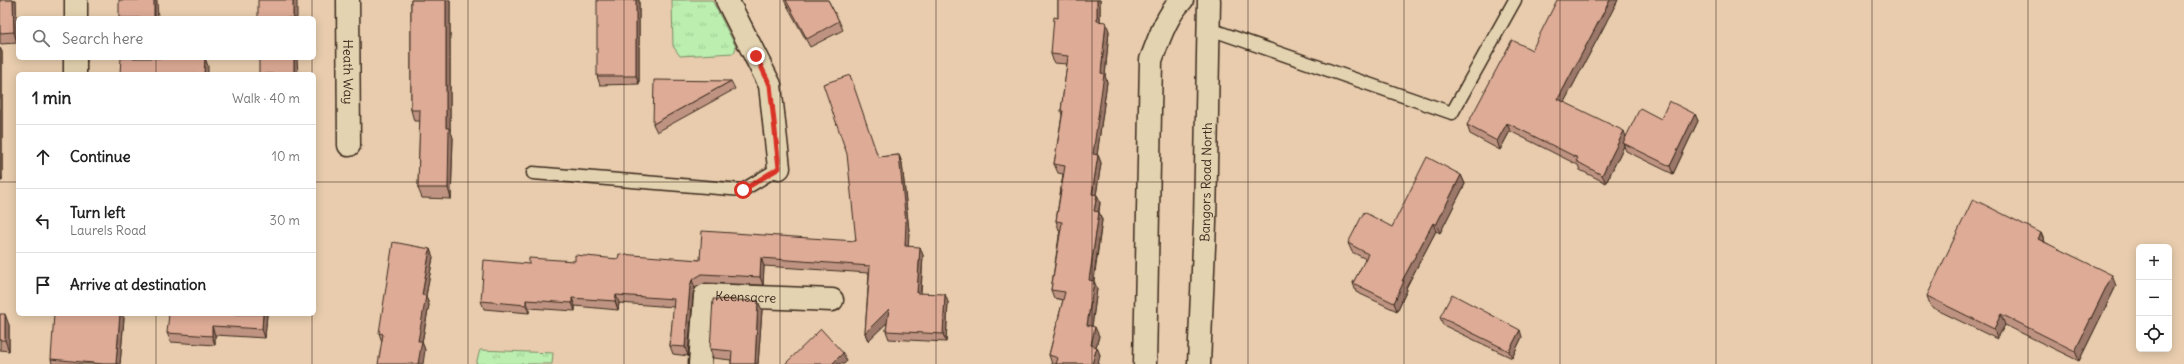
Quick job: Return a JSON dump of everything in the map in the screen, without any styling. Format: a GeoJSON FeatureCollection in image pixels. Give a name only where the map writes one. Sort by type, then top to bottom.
{"type":"FeatureCollection","features":[{"type":"Feature","properties":{"kind":"street"},"geometry":{"type":"LineString","coordinates":[[76,0],[76,16]]}},
{"type":"Feature","properties":{"kind":"street","name":"Heath Way"},"geometry":{"type":"LineString","coordinates":[[348,0],[348,145]]}},
{"type":"Feature","properties":{"kind":"street"},"geometry":{"type":"LineString","coordinates":[[727,0],[770,85],[779,168]]}},
{"type":"Feature","properties":{"kind":"street"},"geometry":{"type":"LineString","coordinates":[[1145,364],[1151,60],[1175,7],[1182,0]]}},
{"type":"Feature","properties":{"kind":"street","name":"Bangors Road North"},"geometry":{"type":"LineString","coordinates":[[1199,364],[1205,223],[1207,28],[1209,0]]}},
{"type":"Feature","properties":{"kind":"street"},"geometry":{"type":"LineString","coordinates":[[75,60],[75,72]]}},
{"type":"Feature","properties":{"kind":"street","name":"Keensacre"},"geometry":{"type":"LineString","coordinates":[[700,364],[706,295],[832,300]]}},
{"type":"Feature","properties":{"kind":"lane"},"geometry":{"type":"LineString","coordinates":[[1207,28],[1452,113],[1515,0]]}},
{"type":"Feature","properties":{"kind":"lane"},"geometry":{"type":"LineString","coordinates":[[533,173],[743,190],[779,168]]}},
{"type":"Feature","properties":{"kind":"green space"},"geometry":{"type":"Polygon","coordinates":[[[672,0],[712,0],[736,47],[734,53],[680,56],[673,46],[672,0]]]}},
{"type":"Feature","properties":{"kind":"green space"},"geometry":{"type":"Polygon","coordinates":[[[480,350],[553,353],[552,364],[476,364],[480,350]]]}},
{"type":"Feature","properties":{"kind":"building"},"geometry":{"type":"Polygon","coordinates":[[[0,0],[13,0],[14,32],[0,33],[0,0]]]}},
{"type":"Feature","properties":{"kind":"building"},"geometry":{"type":"Polygon","coordinates":[[[119,0],[154,0],[154,16],[119,16],[119,0]]]}},
{"type":"Feature","properties":{"kind":"building"},"geometry":{"type":"Polygon","coordinates":[[[258,0],[293,0],[293,16],[258,16],[258,0]]]}},
{"type":"Feature","properties":{"kind":"building"},"geometry":{"type":"Polygon","coordinates":[[[411,0],[446,0],[446,128],[449,128],[448,188],[418,188],[420,110],[411,110],[411,0]]]}},
{"type":"Feature","properties":{"kind":"building"},"geometry":{"type":"Polygon","coordinates":[[[597,0],[636,0],[636,76],[597,76],[597,0]]]}},
{"type":"Feature","properties":{"kind":"building"},"geometry":{"type":"Polygon","coordinates":[[[786,0],[828,0],[839,21],[807,39],[786,0]]]}},
{"type":"Feature","properties":{"kind":"building"},"geometry":{"type":"Polygon","coordinates":[[[1058,0],[1097,0],[1097,21],[1106,22],[1101,73],[1104,74],[1093,154],[1098,155],[1092,194],[1097,195],[1094,211],[1099,212],[1089,280],[1094,281],[1087,325],[1095,327],[1091,345],[1097,347],[1092,364],[1056,364],[1058,358],[1049,355],[1065,292],[1051,290],[1062,222],[1056,221],[1065,166],[1054,164],[1063,111],[1061,111],[1068,56],[1051,54],[1054,17],[1058,18],[1058,0]]]}},
{"type":"Feature","properties":{"kind":"building"},"geometry":{"type":"Polygon","coordinates":[[[1557,0],[1610,0],[1558,99],[1624,131],[1602,175],[1576,161],[1578,158],[1507,123],[1497,141],[1467,125],[1512,40],[1532,50],[1557,0]]]}},
{"type":"Feature","properties":{"kind":"building"},"geometry":{"type":"Polygon","coordinates":[[[121,60],[205,60],[204,72],[120,72],[121,60]]]}},
{"type":"Feature","properties":{"kind":"building"},"geometry":{"type":"Polygon","coordinates":[[[259,60],[294,60],[294,72],[259,72],[259,60]]]}},
{"type":"Feature","properties":{"kind":"building"},"geometry":{"type":"Polygon","coordinates":[[[850,75],[878,157],[899,155],[906,223],[905,246],[920,247],[917,293],[945,294],[943,334],[886,331],[889,309],[865,333],[870,266],[761,258],[760,277],[702,274],[692,280],[690,286],[685,347],[670,346],[674,299],[616,295],[615,301],[572,298],[572,303],[526,300],[526,305],[481,301],[484,260],[529,264],[529,258],[575,261],[575,255],[618,259],[619,254],[700,260],[702,231],[856,241],[847,154],[823,84],[850,75]]]}},
{"type":"Feature","properties":{"kind":"building"},"geometry":{"type":"Polygon","coordinates":[[[654,80],[731,81],[653,124],[654,80]]]}},
{"type":"Feature","properties":{"kind":"building"},"geometry":{"type":"Polygon","coordinates":[[[1669,101],[1695,114],[1670,166],[1623,143],[1640,108],[1661,119],[1669,101]]]}},
{"type":"Feature","properties":{"kind":"building"},"geometry":{"type":"Polygon","coordinates":[[[1427,157],[1461,175],[1436,225],[1433,223],[1402,281],[1404,281],[1394,303],[1353,283],[1368,254],[1348,243],[1364,212],[1392,227],[1427,157]]]}},
{"type":"Feature","properties":{"kind":"building"},"geometry":{"type":"Polygon","coordinates":[[[1973,199],[2041,233],[2038,239],[2112,275],[2075,351],[2001,314],[1994,329],[1927,296],[1973,199]]]}},
{"type":"Feature","properties":{"kind":"building"},"geometry":{"type":"Polygon","coordinates":[[[393,242],[430,249],[422,295],[426,296],[418,341],[422,341],[418,364],[378,364],[383,334],[379,333],[393,242]]]}},
{"type":"Feature","properties":{"kind":"building"},"geometry":{"type":"Polygon","coordinates":[[[1452,294],[1520,330],[1509,351],[1440,317],[1452,294]]]}},
{"type":"Feature","properties":{"kind":"building"},"geometry":{"type":"Polygon","coordinates":[[[713,299],[758,301],[755,364],[731,364],[732,351],[710,349],[713,299]]]}},
{"type":"Feature","properties":{"kind":"building"},"geometry":{"type":"Polygon","coordinates":[[[0,314],[5,314],[5,340],[0,340],[0,314]]]}},
{"type":"Feature","properties":{"kind":"building"},"geometry":{"type":"Polygon","coordinates":[[[54,316],[120,316],[116,364],[51,359],[54,316]]]}},
{"type":"Feature","properties":{"kind":"building"},"geometry":{"type":"Polygon","coordinates":[[[169,316],[263,316],[262,329],[212,326],[212,336],[167,333],[169,316]]]}},
{"type":"Feature","properties":{"kind":"building"},"geometry":{"type":"Polygon","coordinates":[[[821,329],[843,353],[832,364],[785,364],[821,329]]]}},
{"type":"Feature","properties":{"kind":"route"},"geometry":{"type":"LineString","coordinates":[[743,190],[779,168],[770,85],[756,56]]}}]}
